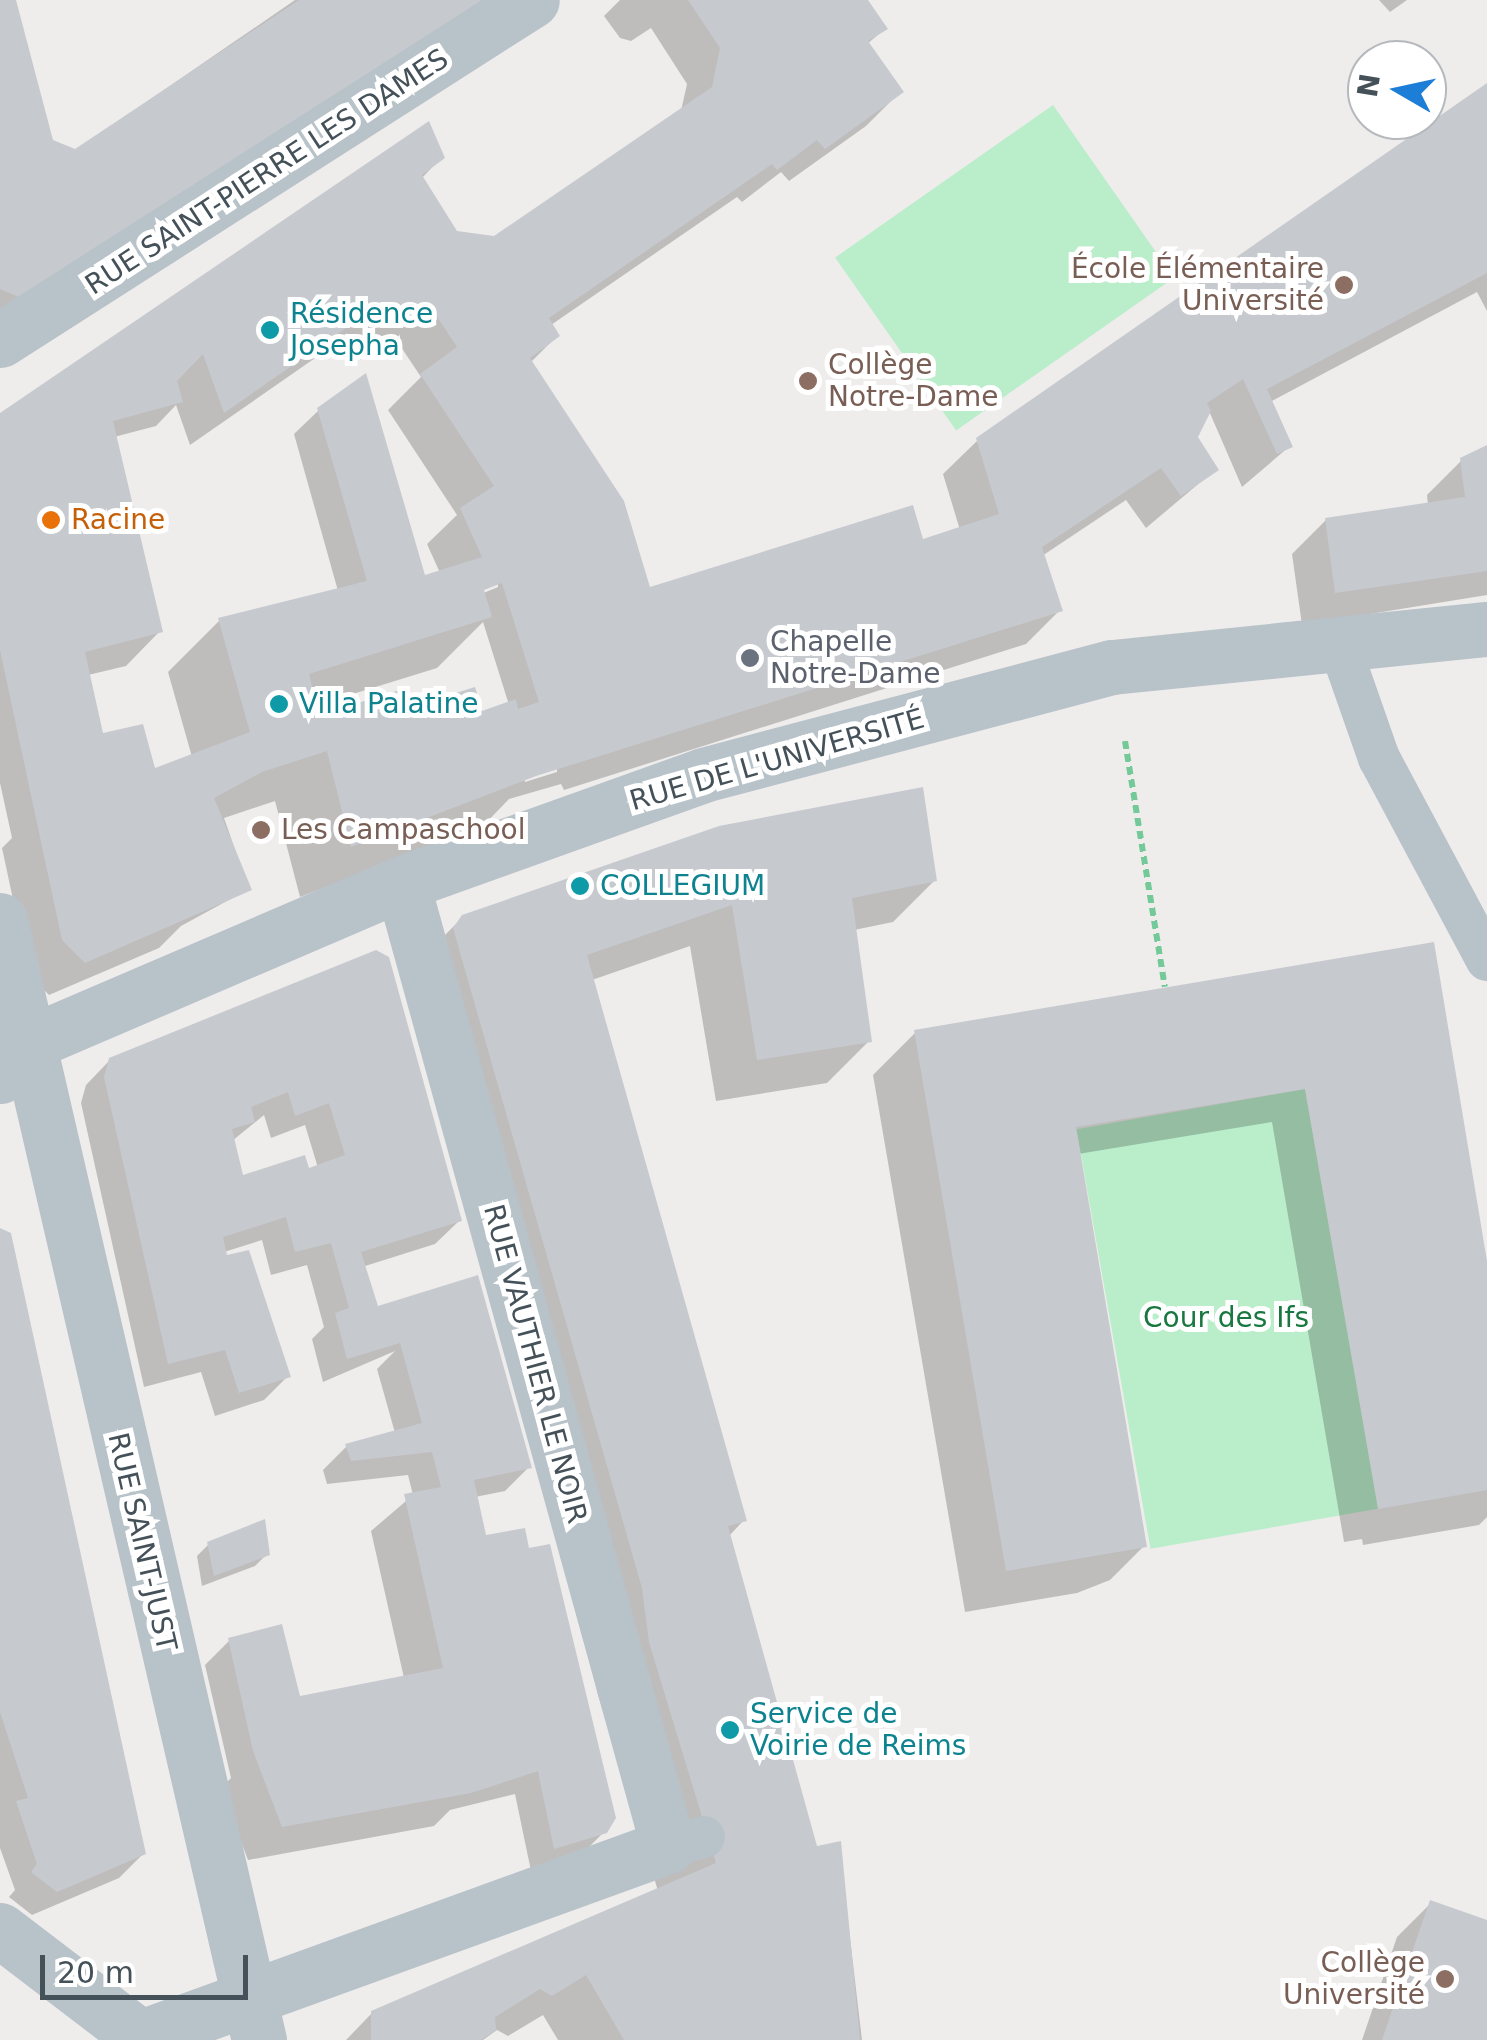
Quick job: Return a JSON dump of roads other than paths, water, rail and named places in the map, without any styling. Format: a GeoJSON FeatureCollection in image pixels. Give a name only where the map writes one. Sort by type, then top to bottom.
{"type":"FeatureCollection","features":[{"type":"Feature","properties":{"kind":"street","name":"RUE SAINT-PIERRE LES DAMES"},"geometry":{"type":"LineString","coordinates":[[0,340],[532,0]]}},
{"type":"Feature","properties":{"kind":"street","name":"RUE DE L'UNIVERSITÉ"},"geometry":{"type":"LineString","coordinates":[[14,1060],[402,883],[703,775],[1112,667],[1487,629]]}},
{"type":"Feature","properties":{"kind":"street","name":"RUE VAUTHIER LE NOIR"},"geometry":{"type":"LineString","coordinates":[[142,2039],[254,2021],[686,1842],[402,883]]}},
{"type":"Feature","properties":{"kind":"street","name":"RUE SAINT-JUST"},"geometry":{"type":"LineString","coordinates":[[0,920],[14,1060],[254,2021]]}},
{"type":"Feature","properties":{"kind":"street"},"geometry":{"type":"LineString","coordinates":[[0,1930],[142,2039]]}},
{"type":"Feature","properties":{"kind":"lane"},"geometry":{"type":"LineString","coordinates":[[1339,644],[1379,758],[1487,960]]}},
{"type":"Feature","properties":{"kind":"place","name":"École Élémentaire Université"},"geometry":{"type":"Point","coordinates":[1344,285]}},
{"type":"Feature","properties":{"kind":"place","name":"Résidence Josepha"},"geometry":{"type":"Point","coordinates":[270,330]}},
{"type":"Feature","properties":{"kind":"place","name":"Collège Notre-Dame"},"geometry":{"type":"Point","coordinates":[808,381]}},
{"type":"Feature","properties":{"kind":"place","name":"Racine"},"geometry":{"type":"Point","coordinates":[51,520]}},
{"type":"Feature","properties":{"kind":"place","name":"Chapelle Notre-Dame"},"geometry":{"type":"Point","coordinates":[750,658]}},
{"type":"Feature","properties":{"kind":"place","name":"Villa Palatine"},"geometry":{"type":"Point","coordinates":[279,704]}},
{"type":"Feature","properties":{"kind":"place","name":"Les Campaschool"},"geometry":{"type":"Point","coordinates":[261,830]}},
{"type":"Feature","properties":{"kind":"place","name":"COLLEGIUM"},"geometry":{"type":"Point","coordinates":[580,886]}},
{"type":"Feature","properties":{"kind":"place","name":"Service de Voirie de Reims"},"geometry":{"type":"Point","coordinates":[730,1730]}},
{"type":"Feature","properties":{"kind":"place","name":"Collège Université"},"geometry":{"type":"Point","coordinates":[1445,1979]}},
{"type":"Feature","properties":{"kind":"park label","name":"Cour des Ifs"},"geometry":{"type":"Point","coordinates":[1226,1318]}}]}
